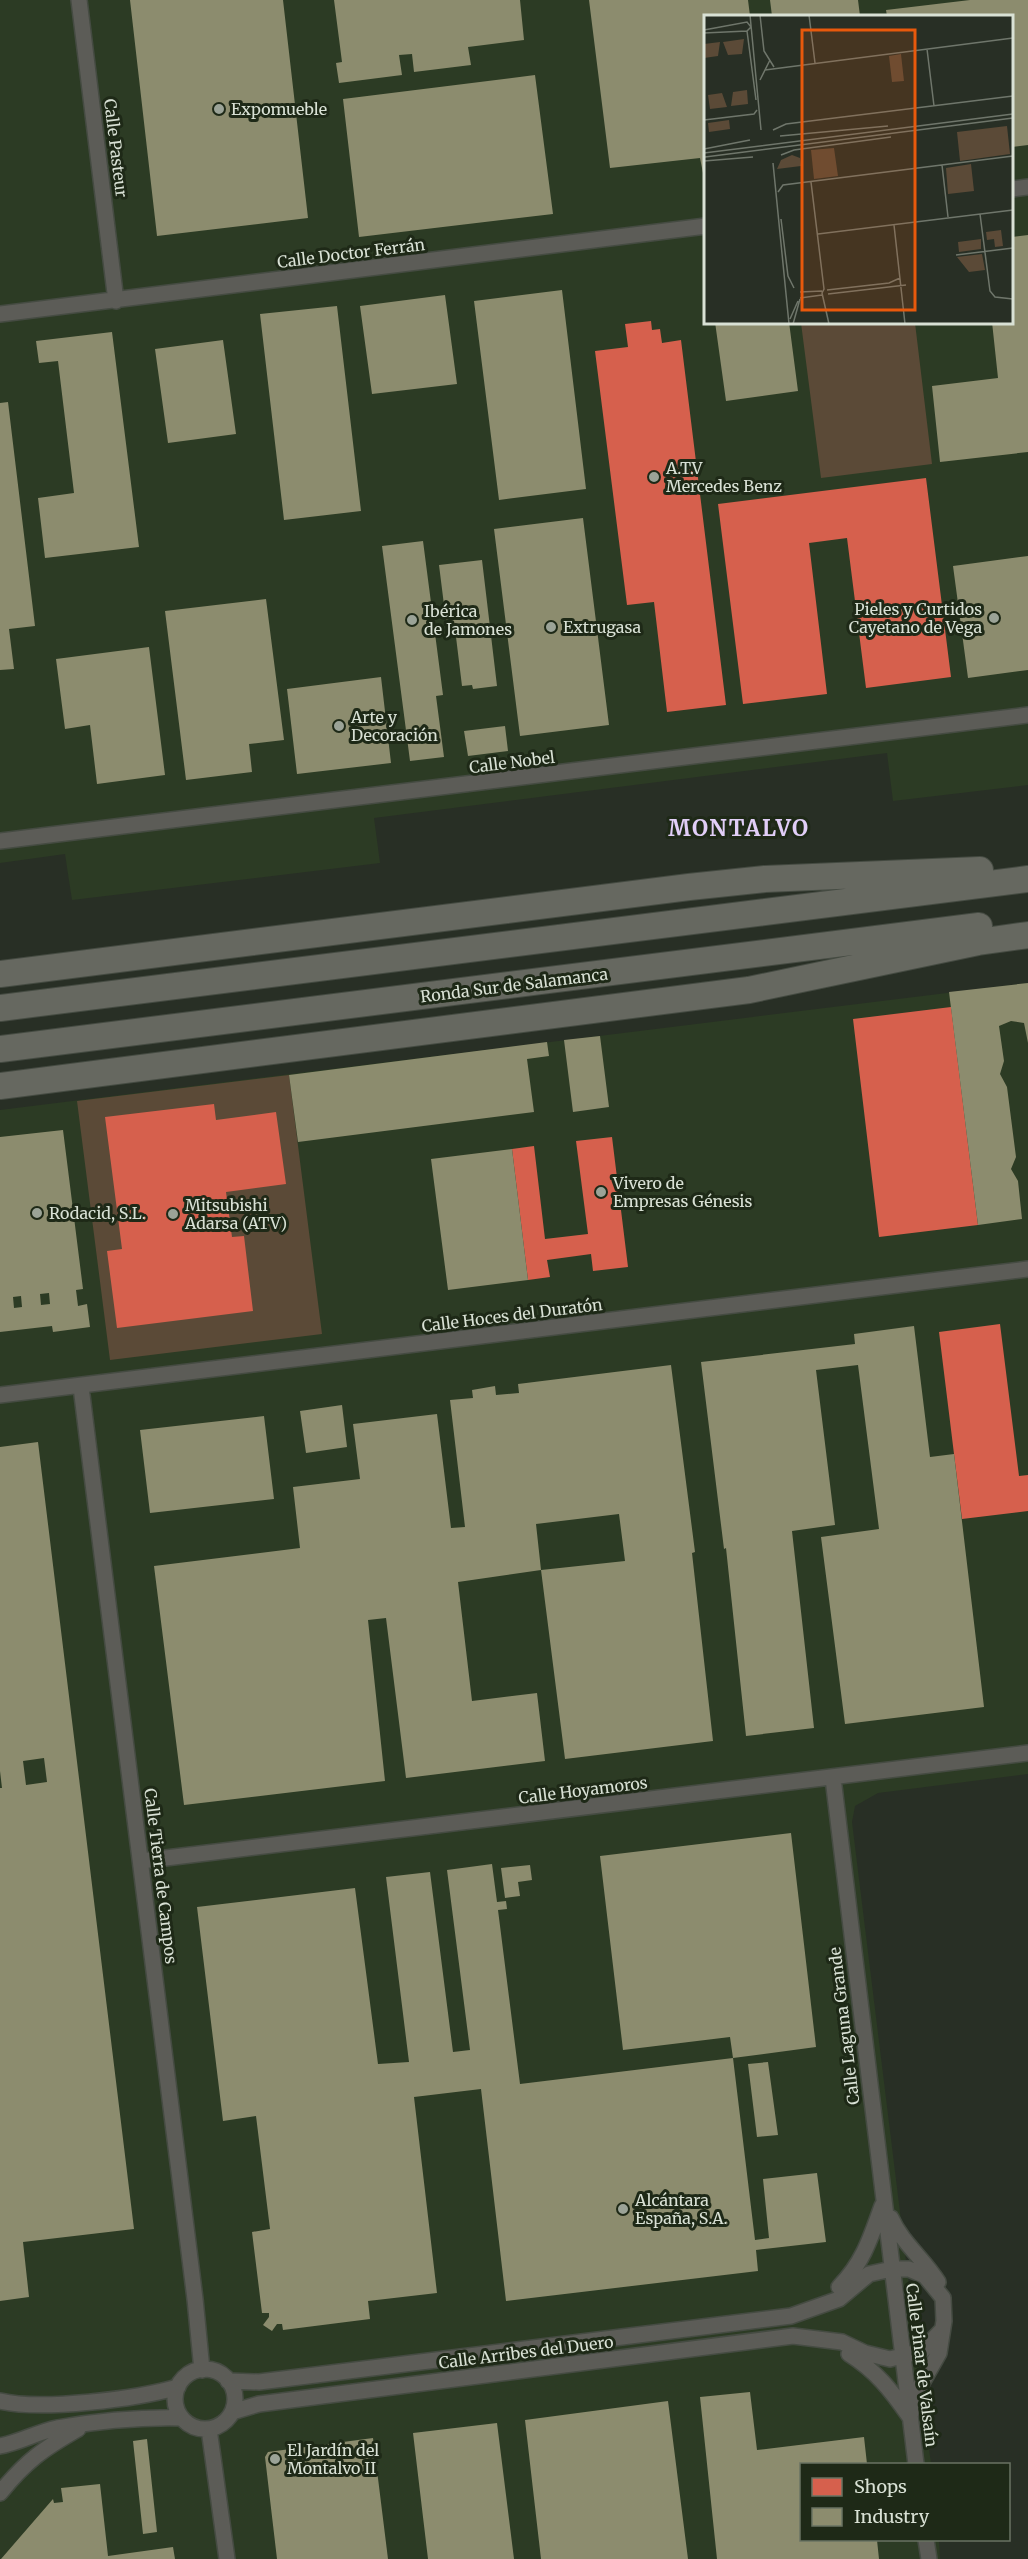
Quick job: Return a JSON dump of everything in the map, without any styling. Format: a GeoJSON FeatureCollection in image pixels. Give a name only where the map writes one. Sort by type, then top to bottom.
{"type":"FeatureCollection","features":[{"type":"Feature","properties":{"kind":"highway"},"geometry":{"type":"LineString","coordinates":[[0,975],[689,887],[765,879],[974,870],[1028,865]]}},
{"type":"Feature","properties":{"kind":"highway"},"geometry":{"type":"LineString","coordinates":[[0,1008],[1028,879]]}},
{"type":"Feature","properties":{"kind":"highway","name":"Ronda Sur de Salamanca"},"geometry":{"type":"LineString","coordinates":[[0,1049],[1028,920]]}},
{"type":"Feature","properties":{"kind":"highway"},"geometry":{"type":"LineString","coordinates":[[0,1086],[749,990],[978,942],[1028,935]]}},
{"type":"Feature","properties":{"kind":"street","name":"Calle Pasteur"},"geometry":{"type":"LineString","coordinates":[[80,0],[116,301]]}},
{"type":"Feature","properties":{"kind":"street"},"geometry":{"type":"LineString","coordinates":[[1013,189],[1028,187]]}},
{"type":"Feature","properties":{"kind":"street","name":"Calle Doctor Ferrán"},"geometry":{"type":"LineString","coordinates":[[0,314],[704,226]]}},
{"type":"Feature","properties":{"kind":"street","name":"Calle Nobel"},"geometry":{"type":"LineString","coordinates":[[0,841],[409,793],[1028,715]]}},
{"type":"Feature","properties":{"kind":"street","name":"Calle Hoces del Duratón"},"geometry":{"type":"LineString","coordinates":[[0,1395],[81,1387],[1028,1269]]}},
{"type":"Feature","properties":{"kind":"street","name":"Calle Tierra de Campos"},"geometry":{"type":"LineString","coordinates":[[81,1387],[202,2370]]}},
{"type":"Feature","properties":{"kind":"street","name":"Calle Hoyamoros"},"geometry":{"type":"LineString","coordinates":[[141,1861],[1028,1753]]}},
{"type":"Feature","properties":{"kind":"street","name":"Calle Laguna Grande"},"geometry":{"type":"LineString","coordinates":[[833,1778],[892,2269]]}},
{"type":"Feature","properties":{"kind":"street"},"geometry":{"type":"LineString","coordinates":[[884,2201],[898,2235],[929,2267],[939,2284],[943,2298],[943,2329],[939,2353],[918,2390],[910,2416]]}},
{"type":"Feature","properties":{"kind":"street","name":"Calle Arribes del Duero"},"geometry":{"type":"LineString","coordinates":[[818,2308],[852,2274],[865,2254],[884,2201]]}},
{"type":"Feature","properties":{"kind":"street","name":"Calle Arribes del Duero"},"geometry":{"type":"LineString","coordinates":[[228,2381],[259,2382],[790,2316],[839,2299],[869,2274],[892,2269],[909,2270],[925,2276],[943,2298]]}},
{"type":"Feature","properties":{"kind":"street","name":"Calle Pinar de Valsaín"},"geometry":{"type":"LineString","coordinates":[[892,2269],[916,2463]]}},
{"type":"Feature","properties":{"kind":"street"},"geometry":{"type":"LineString","coordinates":[[903,2357],[922,2351],[943,2329]]}},
{"type":"Feature","properties":{"kind":"street","name":"Calle Arribes del Duero"},"geometry":{"type":"LineString","coordinates":[[232,2412],[259,2404],[793,2336],[842,2342],[880,2358],[903,2357]]}},
{"type":"Feature","properties":{"kind":"street","name":"Calle Arribes del Duero"},"geometry":{"type":"LineString","coordinates":[[826,2340],[872,2368],[910,2416]]}},
{"type":"Feature","properties":{"kind":"street"},"geometry":{"type":"LineString","coordinates":[[202,2370],[219,2373],[228,2381],[235,2399],[232,2412],[223,2423],[209,2429],[194,2427],[182,2418],[176,2400],[178,2387],[188,2375],[202,2370]]}},
{"type":"Feature","properties":{"kind":"street"},"geometry":{"type":"LineString","coordinates":[[0,2401],[46,2405],[154,2394],[178,2387]]}},
{"type":"Feature","properties":{"kind":"street"},"geometry":{"type":"LineString","coordinates":[[0,2445],[17,2442],[52,2430],[154,2417],[182,2418]]}},
{"type":"Feature","properties":{"kind":"street"},"geometry":{"type":"LineString","coordinates":[[0,2493],[21,2467],[49,2446],[86,2425]]}},
{"type":"Feature","properties":{"kind":"street"},"geometry":{"type":"LineString","coordinates":[[209,2429],[227,2559]]}},
{"type":"Feature","properties":{"kind":"street"},"geometry":{"type":"LineString","coordinates":[[926,2541],[928,2559]]}},
{"type":"Feature","properties":{"kind":"shaded area"},"geometry":{"type":"Polygon","coordinates":[[[0,0],[1028,0],[1028,785],[893,801],[887,753],[374,818],[380,863],[72,900],[65,854],[0,863],[0,0]]]}},
{"type":"Feature","properties":{"kind":"shaded area"},"geometry":{"type":"Polygon","coordinates":[[[801,324],[915,324],[932,464],[821,478],[801,324]]]}},
{"type":"Feature","properties":{"kind":"shaded area"},"geometry":{"type":"Polygon","coordinates":[[[1028,983],[1028,1774],[878,1793],[855,1806],[852,1822],[931,2463],[800,2463],[800,2541],[939,2541],[940,2559],[0,2559],[0,1110],[1028,983]]]}},
{"type":"Feature","properties":{"kind":"shaded area"},"geometry":{"type":"Polygon","coordinates":[[[289,1075],[322,1334],[110,1360],[77,1101],[289,1075]]]}},
{"type":"Feature","properties":{"kind":"building: Shops","name":"A.T.V Mercedes Benz"},"geometry":{"type":"Polygon","coordinates":[[[651,321],[652,330],[660,329],[662,343],[681,340],[726,705],[667,712],[654,602],[627,605],[595,351],[628,347],[625,324],[651,321]]]}},
{"type":"Feature","properties":{"kind":"building: Shops"},"geometry":{"type":"Polygon","coordinates":[[[926,478],[951,677],[866,688],[847,538],[809,543],[827,694],[743,704],[718,504],[926,478]]]}},
{"type":"Feature","properties":{"kind":"building: Shops"},"geometry":{"type":"Polygon","coordinates":[[[951,1007],[978,1225],[879,1237],[853,1019],[951,1007]]]}},
{"type":"Feature","properties":{"kind":"building: Shops","name":"Mitsubishi Adarsa (ATV)"},"geometry":{"type":"Polygon","coordinates":[[[214,1104],[216,1120],[276,1112],[286,1184],[226,1192],[232,1237],[244,1236],[253,1311],[117,1328],[107,1251],[122,1249],[105,1117],[214,1104]]]}},
{"type":"Feature","properties":{"kind":"building: Shops","name":"Vivero de Empresas Génesis"},"geometry":{"type":"Polygon","coordinates":[[[612,1137],[628,1267],[593,1271],[591,1254],[547,1260],[550,1277],[528,1280],[512,1149],[534,1146],[545,1239],[588,1234],[576,1141],[612,1137]]]}},
{"type":"Feature","properties":{"kind":"building: Shops"},"geometry":{"type":"Polygon","coordinates":[[[1000,1324],[1019,1476],[1028,1475],[1028,1511],[962,1519],[939,1332],[1000,1324]]]}},
{"type":"Feature","properties":{"kind":"building: Industry","name":"Expomueble"},"geometry":{"type":"Polygon","coordinates":[[[130,0],[283,0],[308,218],[157,236],[130,0]]]}},
{"type":"Feature","properties":{"kind":"building: Industry"},"geometry":{"type":"Polygon","coordinates":[[[334,0],[520,0],[524,40],[468,47],[471,65],[414,72],[412,54],[399,55],[402,75],[339,83],[336,63],[342,62],[334,0]]]}},
{"type":"Feature","properties":{"kind":"building: Industry"},"geometry":{"type":"Polygon","coordinates":[[[589,0],[748,0],[750,15],[704,15],[704,178],[700,158],[610,168],[589,0]]]}},
{"type":"Feature","properties":{"kind":"building: Industry"},"geometry":{"type":"Polygon","coordinates":[[[770,0],[858,0],[860,15],[772,15],[770,0]]]}},
{"type":"Feature","properties":{"kind":"building: Industry"},"geometry":{"type":"Polygon","coordinates":[[[970,0],[1028,0],[1028,145],[1013,147],[1013,15],[887,15],[886,10],[970,0]]]}},
{"type":"Feature","properties":{"kind":"building: Industry"},"geometry":{"type":"Polygon","coordinates":[[[535,75],[553,214],[359,237],[343,99],[535,75]]]}},
{"type":"Feature","properties":{"kind":"building: Industry"},"geometry":{"type":"Polygon","coordinates":[[[1028,235],[1028,452],[940,462],[932,386],[998,378],[992,324],[1013,324],[1013,237],[1028,235]]]}},
{"type":"Feature","properties":{"kind":"building: Industry"},"geometry":{"type":"Polygon","coordinates":[[[562,290],[586,489],[499,500],[474,301],[562,290]]]}},
{"type":"Feature","properties":{"kind":"building: Industry"},"geometry":{"type":"Polygon","coordinates":[[[445,295],[457,384],[372,394],[360,306],[445,295]]]}},
{"type":"Feature","properties":{"kind":"building: Industry"},"geometry":{"type":"Polygon","coordinates":[[[337,306],[361,511],[284,520],[260,314],[337,306]]]}},
{"type":"Feature","properties":{"kind":"building: Industry"},"geometry":{"type":"Polygon","coordinates":[[[715,324],[789,324],[798,391],[726,401],[715,324]]]}},
{"type":"Feature","properties":{"kind":"building: Industry"},"geometry":{"type":"Polygon","coordinates":[[[112,332],[139,547],[45,558],[38,498],[74,493],[58,361],[39,363],[36,341],[112,332]]]}},
{"type":"Feature","properties":{"kind":"building: Industry"},"geometry":{"type":"Polygon","coordinates":[[[223,340],[236,434],[168,443],[155,349],[223,340]]]}},
{"type":"Feature","properties":{"kind":"building: Industry"},"geometry":{"type":"Polygon","coordinates":[[[8,402],[35,626],[9,629],[14,669],[0,670],[0,403],[8,402]]]}},
{"type":"Feature","properties":{"kind":"building: Industry","name":"Extrugasa"},"geometry":{"type":"Polygon","coordinates":[[[583,518],[609,725],[520,736],[494,529],[583,518]]]}},
{"type":"Feature","properties":{"kind":"building: Industry","name":"Ibérica de Jamones"},"geometry":{"type":"Polygon","coordinates":[[[423,541],[443,695],[436,696],[444,757],[410,761],[382,546],[423,541]]]}},
{"type":"Feature","properties":{"kind":"building: Industry","name":"Pieles y Curtidos Cayetano de Vega"},"geometry":{"type":"Polygon","coordinates":[[[1028,556],[1028,670],[968,678],[953,566],[1028,556]]]}},
{"type":"Feature","properties":{"kind":"building: Industry"},"geometry":{"type":"Polygon","coordinates":[[[482,560],[497,686],[473,689],[472,685],[462,686],[456,637],[448,637],[439,565],[482,560]]]}},
{"type":"Feature","properties":{"kind":"building: Industry"},"geometry":{"type":"Polygon","coordinates":[[[266,599],[284,740],[249,744],[252,772],[186,780],[165,611],[266,599]]]}},
{"type":"Feature","properties":{"kind":"building: Industry"},"geometry":{"type":"Polygon","coordinates":[[[149,647],[165,775],[97,784],[90,725],[65,729],[56,659],[149,647]]]}},
{"type":"Feature","properties":{"kind":"building: Industry","name":"Arte y Decoración"},"geometry":{"type":"Polygon","coordinates":[[[381,677],[391,763],[297,774],[287,689],[381,677]]]}},
{"type":"Feature","properties":{"kind":"building: Industry"},"geometry":{"type":"Polygon","coordinates":[[[505,726],[508,751],[468,756],[464,731],[505,726]]]}},
{"type":"Feature","properties":{"kind":"building: Industry"},"geometry":{"type":"Polygon","coordinates":[[[1028,983],[1028,1043],[1024,1023],[1011,1021],[999,1026],[1004,1061],[1000,1074],[1007,1087],[1016,1157],[1011,1169],[1018,1181],[1022,1219],[978,1225],[949,992],[1028,983]]]}},
{"type":"Feature","properties":{"kind":"building: Industry"},"geometry":{"type":"Polygon","coordinates":[[[600,1036],[609,1107],[573,1112],[564,1040],[600,1036]]]}},
{"type":"Feature","properties":{"kind":"building: Industry"},"geometry":{"type":"Polygon","coordinates":[[[547,1042],[549,1056],[527,1059],[534,1112],[298,1142],[289,1075],[547,1042]]]}},
{"type":"Feature","properties":{"kind":"building: Industry","name":"Rodacid, S.L."},"geometry":{"type":"Polygon","coordinates":[[[63,1130],[83,1289],[76,1290],[78,1306],[87,1304],[90,1327],[53,1332],[52,1326],[0,1332],[0,1137],[63,1130]],[[49,1293],[40,1294],[41,1305],[50,1304],[49,1293]],[[21,1296],[13,1297],[14,1308],[22,1307],[21,1296]]]}},
{"type":"Feature","properties":{"kind":"building: Industry"},"geometry":{"type":"Polygon","coordinates":[[[512,1149],[528,1280],[448,1290],[431,1159],[512,1149]]]}},
{"type":"Feature","properties":{"kind":"building: Industry"},"geometry":{"type":"Polygon","coordinates":[[[914,1326],[930,1457],[954,1454],[984,1707],[845,1724],[821,1537],[879,1529],[858,1365],[816,1370],[835,1525],[792,1531],[814,1728],[746,1736],[726,1548],[724,1549],[701,1362],[855,1344],[854,1334],[914,1326]]]}},
{"type":"Feature","properties":{"kind":"building: Industry"},"geometry":{"type":"Polygon","coordinates":[[[671,1365],[695,1552],[692,1553],[713,1741],[565,1759],[541,1570],[458,1582],[472,1701],[537,1693],[545,1761],[406,1778],[386,1618],[368,1620],[385,1781],[184,1805],[154,1566],[300,1548],[293,1487],[360,1479],[353,1424],[437,1414],[451,1528],[465,1527],[450,1400],[473,1398],[472,1390],[495,1386],[496,1395],[519,1393],[518,1384],[671,1365]],[[619,1514],[536,1524],[541,1570],[625,1561],[619,1514]]]}},
{"type":"Feature","properties":{"kind":"building: Industry"},"geometry":{"type":"Polygon","coordinates":[[[342,1405],[347,1447],[306,1453],[300,1411],[342,1405]]]}},
{"type":"Feature","properties":{"kind":"building: Industry"},"geometry":{"type":"Polygon","coordinates":[[[264,1416],[274,1499],[150,1513],[140,1430],[264,1416]]]}},
{"type":"Feature","properties":{"kind":"building: Industry"},"geometry":{"type":"Polygon","coordinates":[[[38,1442],[134,2229],[23,2242],[29,2297],[0,2301],[0,1788],[2,1788],[0,1771],[0,1447],[38,1442]],[[44,1758],[23,1761],[26,1785],[47,1782],[44,1758]]]}},
{"type":"Feature","properties":{"kind":"building: Industry"},"geometry":{"type":"Polygon","coordinates":[[[791,1833],[816,2047],[733,2058],[730,2037],[623,2050],[600,1856],[791,1833]]]}},
{"type":"Feature","properties":{"kind":"building: Industry"},"geometry":{"type":"Polygon","coordinates":[[[492,1864],[497,1902],[506,1901],[507,1909],[498,1910],[520,2084],[733,2058],[755,2240],[769,2238],[763,2179],[817,2173],[826,2242],[756,2250],[758,2271],[506,2301],[481,2089],[414,2097],[437,2293],[368,2301],[370,2319],[283,2330],[282,2324],[277,2324],[272,2331],[263,2325],[269,2313],[262,2313],[252,2232],[270,2229],[256,2116],[223,2121],[197,1907],[355,1888],[378,2064],[409,2062],[386,1877],[430,1872],[453,2052],[470,2050],[447,1870],[492,1864]]]}},
{"type":"Feature","properties":{"kind":"building: Industry"},"geometry":{"type":"Polygon","coordinates":[[[530,1865],[532,1880],[518,1882],[520,1896],[505,1898],[501,1868],[530,1865]]]}},
{"type":"Feature","properties":{"kind":"building: Industry"},"geometry":{"type":"Polygon","coordinates":[[[768,2062],[778,2135],[757,2137],[748,2064],[768,2062]]]}},
{"type":"Feature","properties":{"kind":"building: Industry"},"geometry":{"type":"Polygon","coordinates":[[[750,2392],[757,2450],[864,2437],[867,2463],[800,2463],[800,2541],[877,2541],[879,2559],[717,2559],[700,2397],[750,2392]]]}},
{"type":"Feature","properties":{"kind":"building: Industry"},"geometry":{"type":"Polygon","coordinates":[[[668,2401],[688,2559],[541,2559],[525,2420],[668,2401]]]}},
{"type":"Feature","properties":{"kind":"building: Industry"},"geometry":{"type":"Polygon","coordinates":[[[497,2423],[514,2559],[428,2559],[413,2433],[497,2423]]]}},
{"type":"Feature","properties":{"kind":"building: Industry"},"geometry":{"type":"Polygon","coordinates":[[[373,2438],[388,2559],[277,2559],[265,2457],[268,2452],[373,2438]]]}},
{"type":"Feature","properties":{"kind":"building: Industry"},"geometry":{"type":"Polygon","coordinates":[[[147,2439],[157,2532],[143,2534],[133,2441],[147,2439]]]}},
{"type":"Feature","properties":{"kind":"building: Industry"},"geometry":{"type":"Polygon","coordinates":[[[100,2484],[108,2556],[173,2547],[175,2559],[1,2559],[53,2499],[54,2503],[63,2502],[61,2488],[100,2484]]]}},
{"type":"Feature","properties":{"kind":"place","name":"Expomueble"},"geometry":{"type":"Point","coordinates":[219,109]}},
{"type":"Feature","properties":{"kind":"place","name":"A.T.V Mercedes Benz"},"geometry":{"type":"Point","coordinates":[654,477]}},
{"type":"Feature","properties":{"kind":"place","name":"Pieles y Curtidos Cayetano de Vega"},"geometry":{"type":"Point","coordinates":[994,618]}},
{"type":"Feature","properties":{"kind":"place","name":"Ibérica de Jamones"},"geometry":{"type":"Point","coordinates":[412,620]}},
{"type":"Feature","properties":{"kind":"place","name":"Extrugasa"},"geometry":{"type":"Point","coordinates":[551,627]}},
{"type":"Feature","properties":{"kind":"place","name":"Arte y Decoración"},"geometry":{"type":"Point","coordinates":[339,726]}},
{"type":"Feature","properties":{"kind":"place","name":"Vivero de Empresas Génesis"},"geometry":{"type":"Point","coordinates":[601,1192]}},
{"type":"Feature","properties":{"kind":"place","name":"Rodacid, S.L."},"geometry":{"type":"Point","coordinates":[37,1213]}},
{"type":"Feature","properties":{"kind":"place","name":"Mitsubishi Adarsa (ATV)"},"geometry":{"type":"Point","coordinates":[173,1214]}},
{"type":"Feature","properties":{"kind":"place","name":"Alcántara España, S.A."},"geometry":{"type":"Point","coordinates":[623,2209]}},
{"type":"Feature","properties":{"kind":"place","name":"El Jardín del Montalvo II"},"geometry":{"type":"Point","coordinates":[275,2459]}},
{"type":"Feature","properties":{"kind":"district","name":"MONTALVO"},"geometry":{"type":"Point","coordinates":[739,828]}}]}
